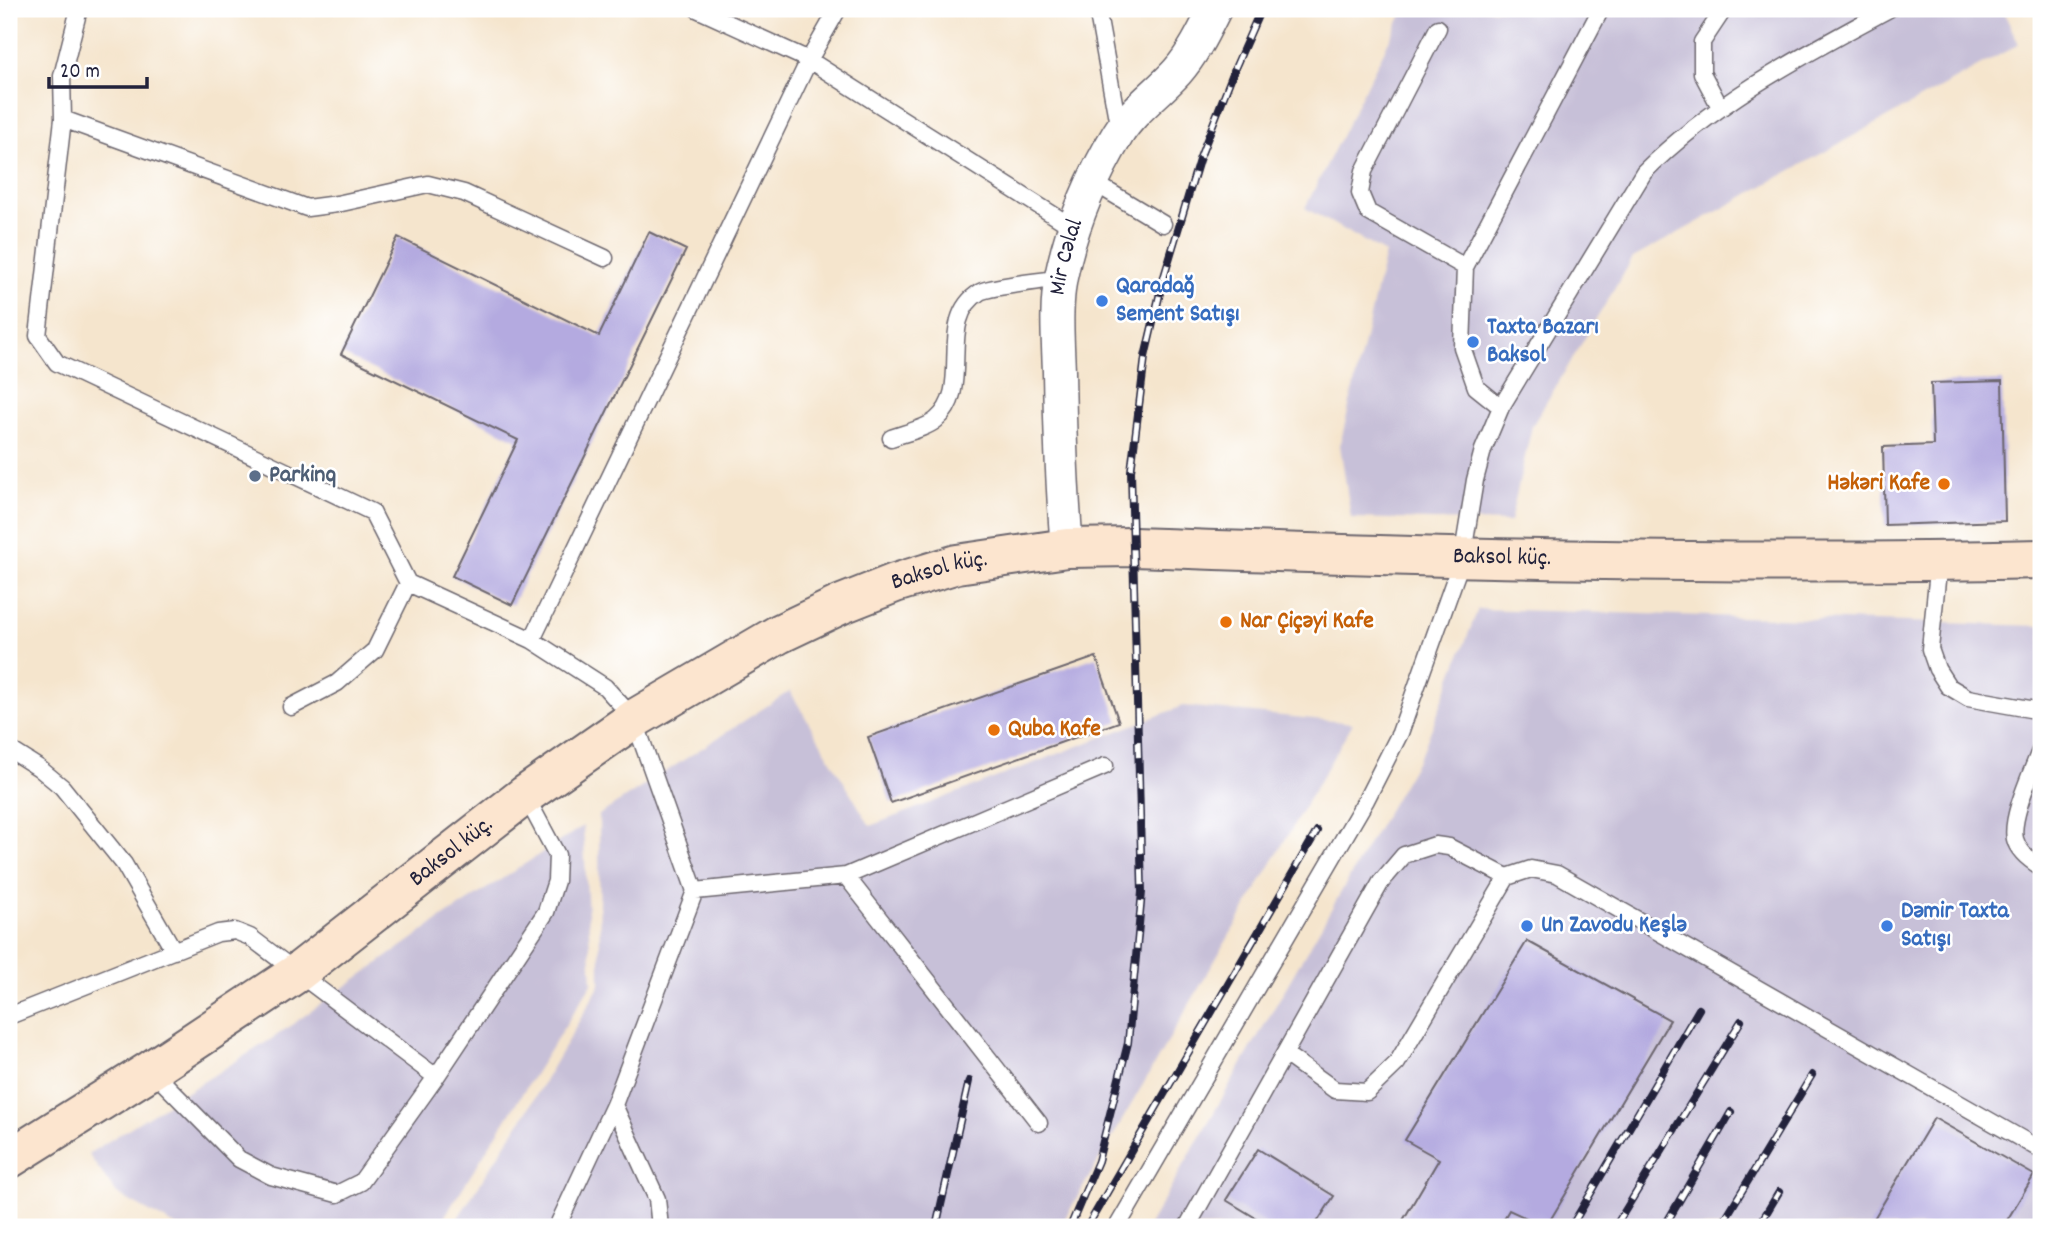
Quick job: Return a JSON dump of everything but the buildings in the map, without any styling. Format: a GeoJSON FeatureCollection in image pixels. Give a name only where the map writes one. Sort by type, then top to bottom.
{"type":"FeatureCollection","features":[{"type":"Feature","properties":{"kind":"main road","name":"Baksol küç."},"geometry":{"type":"LineString","coordinates":[[9,1159],[151,1070],[297,973],[525,795],[634,719],[779,634],[895,583],[957,564],[1067,548],[1133,547],[1462,559],[2041,559]]}},
{"type":"Feature","properties":{"kind":"street","name":"Mir Cəlal"},"geometry":{"type":"LineString","coordinates":[[1067,548],[1061,472],[1057,321],[1060,278],[1074,228],[1093,182],[1119,133],[1135,112],[1178,71],[1198,43],[1215,9]]}},
{"type":"Feature","properties":{"kind":"lane"},"geometry":{"type":"LineString","coordinates":[[79,9],[62,76],[63,120],[38,336],[57,363],[372,512],[408,583],[532,640],[605,687],[634,719],[695,891],[614,1105],[557,1227]]}},
{"type":"Feature","properties":{"kind":"lane"},"geometry":{"type":"LineString","coordinates":[[697,9],[808,60],[1074,228]]}},
{"type":"Feature","properties":{"kind":"lane"},"geometry":{"type":"LineString","coordinates":[[532,640],[808,60],[838,9]]}},
{"type":"Feature","properties":{"kind":"lane"},"geometry":{"type":"LineString","coordinates":[[1097,9],[1119,133]]}},
{"type":"Feature","properties":{"kind":"lane"},"geometry":{"type":"LineString","coordinates":[[1502,407],[1476,387],[1462,347],[1465,267],[1601,9]]}},
{"type":"Feature","properties":{"kind":"lane"},"geometry":{"type":"LineString","coordinates":[[1720,107],[1702,72],[1702,42],[1724,9]]}},
{"type":"Feature","properties":{"kind":"lane"},"geometry":{"type":"LineString","coordinates":[[1117,1227],[1366,800],[1400,733],[1462,559],[1475,480],[1483,450],[1502,407],[1644,172],[1673,144],[1720,107],[1779,69],[1889,9]]}},
{"type":"Feature","properties":{"kind":"lane"},"geometry":{"type":"LineString","coordinates":[[1438,28],[1364,171],[1360,193],[1368,212],[1465,267]]}},
{"type":"Feature","properties":{"kind":"lane"},"geometry":{"type":"LineString","coordinates":[[63,120],[307,208],[428,184],[464,193],[605,258]]}},
{"type":"Feature","properties":{"kind":"lane"},"geometry":{"type":"LineString","coordinates":[[1093,182],[1163,224]]}},
{"type":"Feature","properties":{"kind":"lane"},"geometry":{"type":"LineString","coordinates":[[891,438],[934,422],[947,408],[954,389],[958,324],[966,305],[981,291],[1060,278]]}},
{"type":"Feature","properties":{"kind":"lane"},"geometry":{"type":"LineString","coordinates":[[1939,561],[1930,649],[1937,669],[1948,686],[1968,698],[2041,711]]}},
{"type":"Feature","properties":{"kind":"lane"},"geometry":{"type":"LineString","coordinates":[[291,708],[337,683],[375,650],[408,583]]}},
{"type":"Feature","properties":{"kind":"lane"},"geometry":{"type":"LineString","coordinates":[[2041,748],[2015,821],[2015,840],[2029,860],[2041,867]]}},
{"type":"Feature","properties":{"kind":"lane"},"geometry":{"type":"LineString","coordinates":[[9,749],[62,787],[124,864],[174,951]]}},
{"type":"Feature","properties":{"kind":"lane"},"geometry":{"type":"LineString","coordinates":[[695,891],[846,876],[1105,766]]}},
{"type":"Feature","properties":{"kind":"lane"},"geometry":{"type":"LineString","coordinates":[[151,1070],[239,1159],[271,1176],[337,1194],[360,1182],[436,1077],[546,912],[556,881],[557,855],[525,795]]}},
{"type":"Feature","properties":{"kind":"lane"},"geometry":{"type":"LineString","coordinates":[[1187,1227],[1381,882],[1404,855],[1435,845],[1449,847],[1507,877]]}},
{"type":"Feature","properties":{"kind":"lane"},"geometry":{"type":"LineString","coordinates":[[1285,1054],[1335,1090],[1367,1092],[1397,1063],[1507,877],[1531,869],[1557,874],[2041,1150]]}},
{"type":"Feature","properties":{"kind":"lane"},"geometry":{"type":"LineString","coordinates":[[846,876],[1039,1123]]}},
{"type":"Feature","properties":{"kind":"lane"},"geometry":{"type":"LineString","coordinates":[[9,1016],[218,933],[235,931],[250,937],[436,1077]]}},
{"type":"Feature","properties":{"kind":"lane"},"geometry":{"type":"LineString","coordinates":[[614,1105],[657,1199],[660,1227]]}},
{"type":"Feature","properties":{"kind":"shaded area","name":"Taxta Bazarı Baksol"},"geometry":{"type":"Polygon","coordinates":[[[1405,9],[2002,9],[2019,44],[1633,258],[1532,426],[1510,522],[1351,518],[1340,445],[1385,253],[1305,208],[1405,9]]]}},
{"type":"Feature","properties":{"kind":"shaded area"},"geometry":{"type":"Polygon","coordinates":[[[1478,609],[2041,626],[2041,1227],[1148,1227],[1424,748],[1478,609]]]}},
{"type":"Feature","properties":{"kind":"shaded area"},"geometry":{"type":"Polygon","coordinates":[[[790,691],[870,826],[1183,706],[1353,723],[1060,1227],[452,1227],[527,1111],[600,985],[599,815],[790,691]]]}},
{"type":"Feature","properties":{"kind":"shaded area"},"geometry":{"type":"Polygon","coordinates":[[[583,826],[592,983],[438,1227],[177,1227],[117,1194],[88,1154],[276,1036],[442,918],[583,826]]]}},
{"type":"Feature","properties":{"kind":"railway"},"geometry":{"type":"LineString","coordinates":[[1070,1227],[1098,1161],[1128,1043],[1142,892],[1131,471],[1145,357],[1163,280],[1199,160],[1261,9]]}},
{"type":"Feature","properties":{"kind":"railway"},"geometry":{"type":"LineString","coordinates":[[1087,1227],[1317,831]]}},
{"type":"Feature","properties":{"kind":"railway"},"geometry":{"type":"LineString","coordinates":[[1571,1227],[1699,1009]]}},
{"type":"Feature","properties":{"kind":"railway"},"geometry":{"type":"LineString","coordinates":[[1615,1227],[1741,1021]]}},
{"type":"Feature","properties":{"kind":"railway"},"geometry":{"type":"LineString","coordinates":[[1720,1227],[1812,1075]]}},
{"type":"Feature","properties":{"kind":"railway"},"geometry":{"type":"LineString","coordinates":[[936,1227],[969,1081]]}},
{"type":"Feature","properties":{"kind":"railway"},"geometry":{"type":"LineString","coordinates":[[1664,1227],[1731,1112]]}},
{"type":"Feature","properties":{"kind":"railway"},"geometry":{"type":"LineString","coordinates":[[1758,1227],[1779,1192]]}},
{"type":"Feature","properties":{"kind":"place","name":"Qaradağ Sement Satışı"},"geometry":{"type":"Point","coordinates":[1102,301]}},
{"type":"Feature","properties":{"kind":"place","name":"Taxta Bazarı Baksol"},"geometry":{"type":"Point","coordinates":[1473,342]}},
{"type":"Feature","properties":{"kind":"place","name":"Parkinq"},"geometry":{"type":"Point","coordinates":[255,476]}},
{"type":"Feature","properties":{"kind":"place","name":"Həkəri Kafe"},"geometry":{"type":"Point","coordinates":[1944,484]}},
{"type":"Feature","properties":{"kind":"place","name":"Nar Çiçəyi Kafe"},"geometry":{"type":"Point","coordinates":[1226,622]}},
{"type":"Feature","properties":{"kind":"place","name":"Quba Kafe"},"geometry":{"type":"Point","coordinates":[994,730]}},
{"type":"Feature","properties":{"kind":"place","name":"Un Zavodu Keşlə"},"geometry":{"type":"Point","coordinates":[1527,926]}},
{"type":"Feature","properties":{"kind":"place","name":"Dəmir Taxta Satışı"},"geometry":{"type":"Point","coordinates":[1887,926]}}]}
